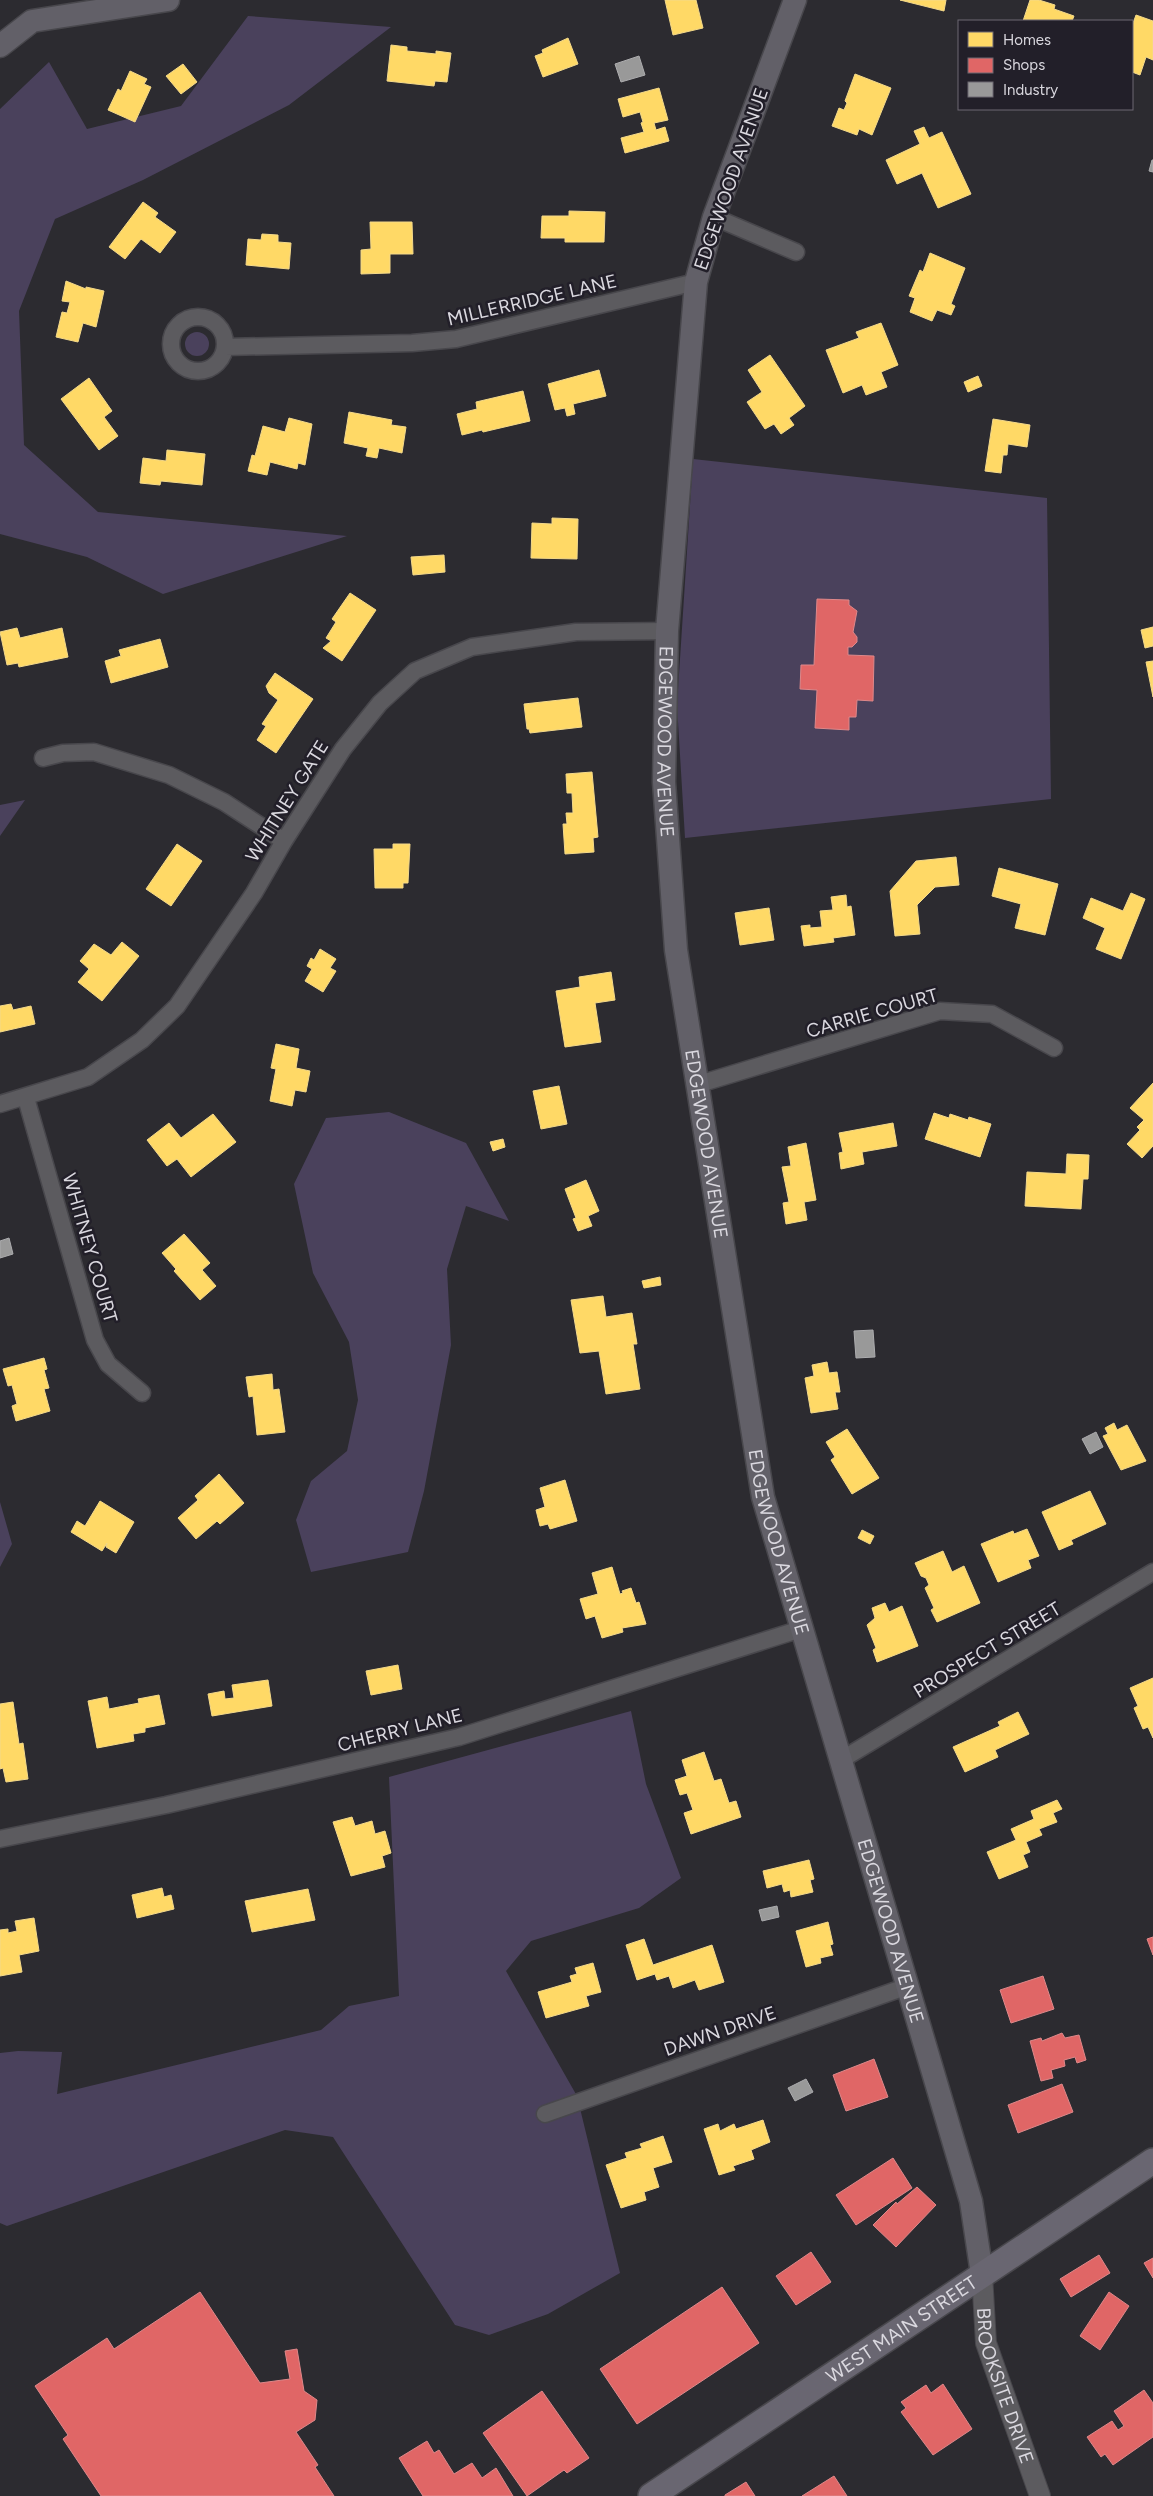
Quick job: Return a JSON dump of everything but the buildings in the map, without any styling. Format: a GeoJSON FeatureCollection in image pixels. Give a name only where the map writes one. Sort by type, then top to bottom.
{"type":"FeatureCollection","features":[{"type":"Feature","properties":{"kind":"main road"},"geometry":{"type":"LineString","coordinates":[[0,46],[32,21],[168,0]]}},
{"type":"Feature","properties":{"kind":"main road","name":"EDGEWOOD AVENUE"},"geometry":{"type":"LineString","coordinates":[[795,0],[714,217],[696,282],[667,630],[665,792],[676,950],[763,1497],[971,2200],[982,2274]]}},
{"type":"Feature","properties":{"kind":"main road","name":"WEST MAIN STREET"},"geometry":{"type":"LineString","coordinates":[[651,2496],[1153,2162]]}},
{"type":"Feature","properties":{"kind":"street"},"geometry":{"type":"LineString","coordinates":[[714,217],[796,252]]}},
{"type":"Feature","properties":{"kind":"street","name":"MILLERRIDGE LANE"},"geometry":{"type":"LineString","coordinates":[[225,347],[412,344],[456,339],[696,282]]}},
{"type":"Feature","properties":{"kind":"street","name":"WHITNEY GATE"},"geometry":{"type":"LineString","coordinates":[[0,1104],[26,1098],[88,1077],[142,1040],[177,1006],[254,893],[284,841],[343,749],[380,703],[415,670],[472,647],[576,632],[667,630]]}},
{"type":"Feature","properties":{"kind":"street"},"geometry":{"type":"LineString","coordinates":[[43,758],[63,753],[94,752],[169,775],[224,802],[284,841]]}},
{"type":"Feature","properties":{"kind":"street","name":"CARRIE COURT"},"geometry":{"type":"LineString","coordinates":[[696,1085],[940,1010],[992,1014],[1054,1048]]}},
{"type":"Feature","properties":{"kind":"street","name":"WHITNEY COURT"},"geometry":{"type":"LineString","coordinates":[[26,1098],[95,1340],[108,1364],[142,1393]]}},
{"type":"Feature","properties":{"kind":"street","name":"PROSPECT STREET"},"geometry":{"type":"LineString","coordinates":[[841,1760],[1153,1572]]}},
{"type":"Feature","properties":{"kind":"street","name":"CHERRY LANE"},"geometry":{"type":"LineString","coordinates":[[0,1839],[166,1805],[460,1737],[802,1629]]}},
{"type":"Feature","properties":{"kind":"street","name":"DAWN DRIVE"},"geometry":{"type":"LineString","coordinates":[[545,2114],[908,1986]]}},
{"type":"Feature","properties":{"kind":"street","name":"BROOKSITE DRIVE"},"geometry":{"type":"LineString","coordinates":[[982,2274],[986,2343],[1040,2496]]}},
{"type":"Feature","properties":{"kind":"shaded area"},"geometry":{"type":"Polygon","coordinates":[[[248,16],[391,27],[289,105],[143,180],[55,219],[19,311],[24,445],[98,512],[347,536],[163,594],[87,557],[0,534],[0,109],[49,62],[87,129],[181,106],[248,16]]]}},
{"type":"Feature","properties":{"kind":"shaded area"},"geometry":{"type":"Polygon","coordinates":[[[197,332],[205,336],[209,344],[205,352],[197,356],[189,352],[185,344],[189,336],[197,332]]]}},
{"type":"Feature","properties":{"kind":"shaded area"},"geometry":{"type":"Polygon","coordinates":[[[693,459],[1047,498],[1051,799],[685,838],[677,705],[693,459]]]}},
{"type":"Feature","properties":{"kind":"shaded area"},"geometry":{"type":"Polygon","coordinates":[[[25,800],[0,836],[0,805],[25,800]]]}},
{"type":"Feature","properties":{"kind":"shaded area"},"geometry":{"type":"Polygon","coordinates":[[[389,1112],[466,1143],[509,1221],[466,1206],[447,1269],[451,1345],[424,1491],[408,1552],[311,1572],[296,1520],[311,1481],[347,1451],[358,1400],[349,1342],[313,1273],[294,1184],[326,1118],[389,1112]]]}},
{"type":"Feature","properties":{"kind":"shaded area"},"geometry":{"type":"Polygon","coordinates":[[[0,1502],[12,1544],[0,1567],[0,1502]]]}},
{"type":"Feature","properties":{"kind":"shaded area"},"geometry":{"type":"Polygon","coordinates":[[[631,1711],[646,1784],[681,1878],[639,1908],[531,1941],[506,1971],[577,2096],[620,2273],[548,2314],[489,2335],[455,2325],[333,2137],[285,2130],[7,2226],[0,2223],[0,2053],[18,2051],[62,2052],[57,2094],[321,2030],[349,2006],[399,1996],[389,1777],[631,1711]]]}}]}
